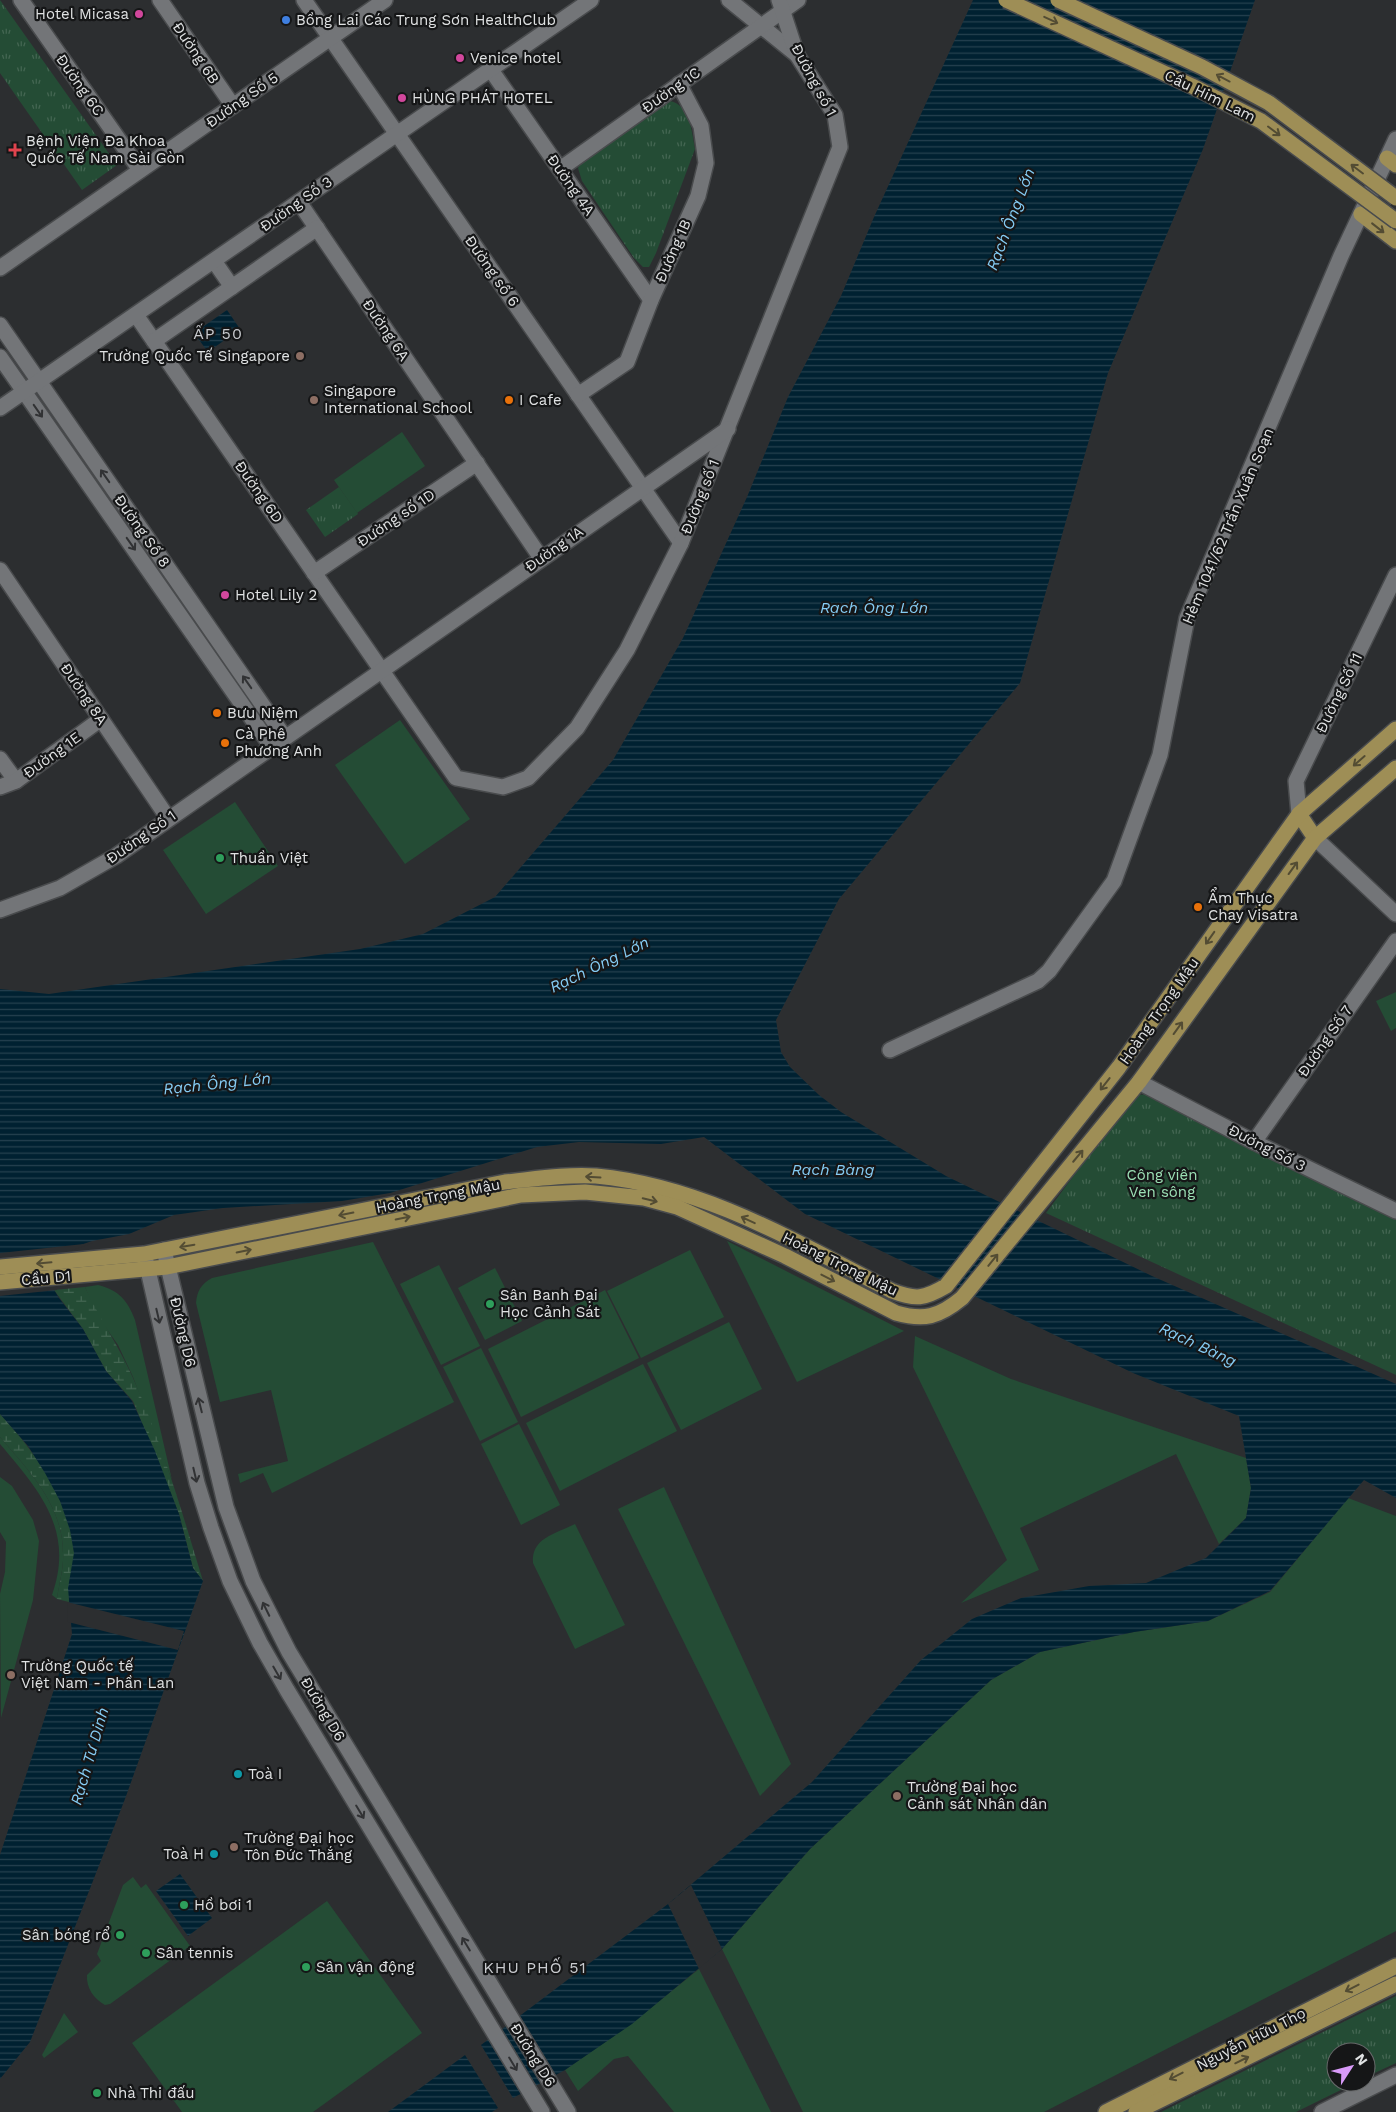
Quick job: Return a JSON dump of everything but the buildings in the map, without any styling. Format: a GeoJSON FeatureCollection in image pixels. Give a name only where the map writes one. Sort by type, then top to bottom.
{"type":"FeatureCollection","features":[{"type":"Feature","properties":{"kind":"main road","name":"Cầu Him Lam"},"geometry":{"type":"LineString","coordinates":[[1006,0],[1192,86],[1260,121],[1396,222]]}},
{"type":"Feature","properties":{"kind":"main road","name":"Cầu Him Lam"},"geometry":{"type":"LineString","coordinates":[[1058,0],[1202,67],[1269,103],[1396,198]]}},
{"type":"Feature","properties":{"kind":"main road"},"geometry":{"type":"LineString","coordinates":[[1361,214],[1396,241]]}},
{"type":"Feature","properties":{"kind":"main road","name":"Hoàng Trọng Mậu"},"geometry":{"type":"LineString","coordinates":[[90,1266],[505,1182],[573,1176],[634,1181],[690,1195],[792,1240],[892,1291],[909,1297],[928,1297],[946,1286],[1119,1066],[1299,814],[1396,729]]}},
{"type":"Feature","properties":{"kind":"main road","name":"Hoàng Trọng Mậu"},"geometry":{"type":"LineString","coordinates":[[90,1266],[147,1269],[167,1267],[521,1195],[556,1192],[612,1194],[644,1198],[677,1207],[785,1256],[896,1313],[913,1318],[946,1311],[962,1298],[1139,1082],[1315,838],[1396,768]]}},
{"type":"Feature","properties":{"kind":"main road"},"geometry":{"type":"LineString","coordinates":[[1299,814],[1315,838]]}},
{"type":"Feature","properties":{"kind":"main road","name":"Cầu D1"},"geometry":{"type":"LineString","coordinates":[[0,1268],[90,1266]]}},
{"type":"Feature","properties":{"kind":"main road","name":"Cầu D1"},"geometry":{"type":"LineString","coordinates":[[0,1282],[90,1266]]}},
{"type":"Feature","properties":{"kind":"main road","name":"Nguyễn Hữu Thọ"},"geometry":{"type":"LineString","coordinates":[[1106,2112],[1396,1966]]}},
{"type":"Feature","properties":{"kind":"main road","name":"Nguyễn Hữu Thọ"},"geometry":{"type":"LineString","coordinates":[[1136,2112],[1396,1984]]}},
{"type":"Feature","properties":{"kind":"street","name":"Đường 6C"},"geometry":{"type":"LineString","coordinates":[[21,0],[140,170]]}},
{"type":"Feature","properties":{"kind":"street","name":"Đường 6B"},"geometry":{"type":"LineString","coordinates":[[160,0],[232,106]]}},
{"type":"Feature","properties":{"kind":"street","name":"Đường số 6"},"geometry":{"type":"LineString","coordinates":[[304,0],[681,543]]}},
{"type":"Feature","properties":{"kind":"street","name":"Đường Số 5"},"geometry":{"type":"LineString","coordinates":[[0,268],[385,0]]}},
{"type":"Feature","properties":{"kind":"street","name":"Đường Số 3"},"geometry":{"type":"LineString","coordinates":[[0,408],[591,0]]}},
{"type":"Feature","properties":{"kind":"street"},"geometry":{"type":"LineString","coordinates":[[729,0],[797,55]]}},
{"type":"Feature","properties":{"kind":"street","name":"Đường 1C"},"geometry":{"type":"LineString","coordinates":[[560,169],[761,26],[781,6],[798,0]]}},
{"type":"Feature","properties":{"kind":"street","name":"Đường số 1"},"geometry":{"type":"LineString","coordinates":[[381,669],[456,778],[503,787],[528,778],[577,728],[627,650],[681,543],[840,147],[835,115],[797,55],[781,6]]}},
{"type":"Feature","properties":{"kind":"street","name":"Đường 4A"},"geometry":{"type":"LineString","coordinates":[[490,70],[651,300]]}},
{"type":"Feature","properties":{"kind":"street","name":"Đường 1B"},"geometry":{"type":"LineString","coordinates":[[578,395],[627,362],[651,300],[698,196],[706,163],[701,126],[679,84]]}},
{"type":"Feature","properties":{"kind":"street","name":"Hẻm 1041/62 Trần Xuân Soạn"},"geometry":{"type":"LineString","coordinates":[[890,1050],[1038,981],[1049,971],[1114,881],[1160,756],[1187,618],[1361,214],[1391,161],[1396,138]]}},
{"type":"Feature","properties":{"kind":"street","name":"Đường 6A"},"geometry":{"type":"LineString","coordinates":[[299,202],[541,558]]}},
{"type":"Feature","properties":{"kind":"street"},"geometry":{"type":"LineString","coordinates":[[154,341],[317,228]]}},
{"type":"Feature","properties":{"kind":"street"},"geometry":{"type":"LineString","coordinates":[[214,261],[232,287]]}},
{"type":"Feature","properties":{"kind":"street","name":"Đường 6D"},"geometry":{"type":"LineString","coordinates":[[136,315],[381,669]]}},
{"type":"Feature","properties":{"kind":"street","name":"Đường Số 8"},"geometry":{"type":"LineString","coordinates":[[0,325],[284,736]]}},
{"type":"Feature","properties":{"kind":"street","name":"Đường Số 8"},"geometry":{"type":"LineString","coordinates":[[0,357],[271,746]]}},
{"type":"Feature","properties":{"kind":"street","name":"Đường 1A"},"geometry":{"type":"LineString","coordinates":[[381,669],[728,428]]}},
{"type":"Feature","properties":{"kind":"street","name":"Đường số 1D"},"geometry":{"type":"LineString","coordinates":[[314,573],[477,463]]}},
{"type":"Feature","properties":{"kind":"street","name":"Đường 8A"},"geometry":{"type":"LineString","coordinates":[[0,570],[168,818]]}},
{"type":"Feature","properties":{"kind":"street","name":"Đường Số 11"},"geometry":{"type":"LineString","coordinates":[[1299,814],[1296,781],[1396,575]]}},
{"type":"Feature","properties":{"kind":"street"},"geometry":{"type":"LineString","coordinates":[[284,736],[381,669]]}},
{"type":"Feature","properties":{"kind":"street","name":"Đường 1E"},"geometry":{"type":"LineString","coordinates":[[0,787],[16,781],[101,719]]}},
{"type":"Feature","properties":{"kind":"street","name":"Đường Số 1"},"geometry":{"type":"LineString","coordinates":[[0,910],[60,888],[116,856],[284,736]]}},
{"type":"Feature","properties":{"kind":"street"},"geometry":{"type":"LineString","coordinates":[[0,759],[16,781]]}},
{"type":"Feature","properties":{"kind":"street"},"geometry":{"type":"LineString","coordinates":[[1315,838],[1396,914]]}},
{"type":"Feature","properties":{"kind":"street","name":"Đường Số 7"},"geometry":{"type":"LineString","coordinates":[[1254,1142],[1396,941]]}},
{"type":"Feature","properties":{"kind":"street","name":"Đường Số 3"},"geometry":{"type":"LineString","coordinates":[[1139,1082],[1254,1142],[1396,1211]]}},
{"type":"Feature","properties":{"kind":"street","name":"Đường D6"},"geometry":{"type":"LineString","coordinates":[[164,1250],[226,1507],[253,1582],[278,1634],[568,2112]]}},
{"type":"Feature","properties":{"kind":"street","name":"Đường D6"},"geometry":{"type":"LineString","coordinates":[[144,1254],[197,1483],[230,1581],[260,1643],[538,2106]]}},
{"type":"Feature","properties":{"kind":"street"},"geometry":{"type":"LineString","coordinates":[[260,1643],[278,1634]]}},
{"type":"Feature","properties":{"kind":"street"},"geometry":{"type":"LineString","coordinates":[[473,1997],[491,1986]]}},
{"type":"Feature","properties":{"kind":"street"},"geometry":{"type":"LineString","coordinates":[[1322,2112],[1396,2075]]}},
{"type":"Feature","properties":{"kind":"green space"},"geometry":{"type":"Polygon","coordinates":[[[0,0],[117,165],[82,190],[0,73],[0,0]]]}},
{"type":"Feature","properties":{"kind":"green space"},"geometry":{"type":"Polygon","coordinates":[[[670,101],[677,104],[686,113],[695,149],[656,253],[649,267],[643,267],[634,258],[582,181],[578,168],[582,160],[661,105],[670,101]]]}},
{"type":"Feature","properties":{"kind":"green space"},"geometry":{"type":"Polygon","coordinates":[[[402,432],[425,466],[357,513],[334,480],[402,432]]]}},
{"type":"Feature","properties":{"kind":"green space"},"geometry":{"type":"Polygon","coordinates":[[[339,487],[358,514],[325,537],[306,510],[339,487]]]}},
{"type":"Feature","properties":{"kind":"green space"},"geometry":{"type":"Polygon","coordinates":[[[400,720],[470,819],[405,864],[335,765],[400,720]]]}},
{"type":"Feature","properties":{"kind":"green space","name":"Thuần Việt"},"geometry":{"type":"Polygon","coordinates":[[[235,802],[278,866],[206,914],[163,850],[235,802]]]}},
{"type":"Feature","properties":{"kind":"green space"},"geometry":{"type":"Polygon","coordinates":[[[1396,992],[1396,1028],[1391,1031],[1376,1001],[1396,992]]]}},
{"type":"Feature","properties":{"kind":"green space","name":"Công viên Ven sông"},"geometry":{"type":"Polygon","coordinates":[[[1150,1094],[1396,1219],[1396,1375],[1046,1213],[1129,1101],[1138,1095],[1150,1094]]]}},
{"type":"Feature","properties":{"kind":"green space"},"geometry":{"type":"Polygon","coordinates":[[[727,1241],[904,1331],[797,1382],[727,1241]]]}},
{"type":"Feature","properties":{"kind":"green space"},"geometry":{"type":"Polygon","coordinates":[[[373,1242],[454,1402],[272,1493],[263,1473],[240,1483],[238,1474],[288,1461],[271,1390],[220,1402],[196,1303],[200,1288],[212,1278],[373,1242]]]}},
{"type":"Feature","properties":{"kind":"green space"},"geometry":{"type":"Polygon","coordinates":[[[690,1250],[724,1317],[641,1358],[607,1291],[690,1250]]]}},
{"type":"Feature","properties":{"kind":"green space"},"geometry":{"type":"Polygon","coordinates":[[[439,1265],[480,1346],[441,1365],[400,1284],[439,1265]]]}},
{"type":"Feature","properties":{"kind":"green space","name":"Sân Banh Đại Học Cảnh Sát"},"geometry":{"type":"Polygon","coordinates":[[[495,1268],[522,1321],[485,1340],[458,1288],[495,1268]]]}},
{"type":"Feature","properties":{"kind":"green space"},"geometry":{"type":"Polygon","coordinates":[[[98,1285],[112,1290],[122,1297],[135,1320],[172,1480],[133,1377],[118,1345],[97,1315],[85,1287],[98,1285]]]}},
{"type":"Feature","properties":{"kind":"green space"},"geometry":{"type":"Polygon","coordinates":[[[85,1287],[127,1366],[153,1427],[203,1581],[193,1568],[179,1514],[133,1401],[106,1371],[83,1329],[54,1290],[85,1287]]]}},
{"type":"Feature","properties":{"kind":"green space"},"geometry":{"type":"Polygon","coordinates":[[[605,1290],[639,1358],[521,1417],[488,1349],[605,1290]]]}},
{"type":"Feature","properties":{"kind":"green space"},"geometry":{"type":"Polygon","coordinates":[[[729,1322],[762,1389],[681,1430],[647,1363],[729,1322]]]}},
{"type":"Feature","properties":{"kind":"green space"},"geometry":{"type":"Polygon","coordinates":[[[915,1336],[1011,1379],[1246,1458],[1251,1488],[1246,1518],[1219,1544],[1176,1454],[1020,1528],[1039,1570],[961,1603],[1007,1560],[913,1367],[915,1336]]]}},
{"type":"Feature","properties":{"kind":"green space"},"geometry":{"type":"Polygon","coordinates":[[[481,1348],[518,1422],[480,1441],[443,1367],[481,1348]]]}},
{"type":"Feature","properties":{"kind":"green space"},"geometry":{"type":"Polygon","coordinates":[[[643,1364],[677,1431],[560,1491],[526,1423],[643,1364]]]}},
{"type":"Feature","properties":{"kind":"green space"},"geometry":{"type":"Polygon","coordinates":[[[0,1414],[37,1460],[48,1477],[66,1514],[74,1552],[69,1602],[57,1599],[63,1559],[57,1519],[51,1504],[33,1476],[0,1437],[0,1414]]]}},
{"type":"Feature","properties":{"kind":"green space"},"geometry":{"type":"Polygon","coordinates":[[[519,1424],[560,1505],[521,1525],[481,1444],[519,1424]]]}},
{"type":"Feature","properties":{"kind":"green space"},"geometry":{"type":"Polygon","coordinates":[[[0,1437],[33,1476],[51,1504],[57,1519],[63,1559],[57,1599],[52,1595],[58,1572],[59,1550],[56,1531],[40,1495],[0,1444],[0,1437]]]}},
{"type":"Feature","properties":{"kind":"green space","name":"Trường Quốc tế Việt Nam - Phần Lan"},"geometry":{"type":"Polygon","coordinates":[[[0,1477],[12,1486],[33,1520],[39,1541],[33,1600],[1,1718],[0,1594],[5,1572],[6,1542],[0,1532],[0,1477]]]}},
{"type":"Feature","properties":{"kind":"green space"},"geometry":{"type":"Polygon","coordinates":[[[664,1487],[791,1764],[760,1796],[618,1509],[664,1487]]]}},
{"type":"Feature","properties":{"kind":"green space"},"geometry":{"type":"Polygon","coordinates":[[[1348,1498],[1396,1516],[1396,1931],[1044,2112],[803,2112],[722,1949],[810,1849],[991,1680],[1040,1652],[1134,1632],[1208,1621],[1270,1592],[1348,1498]]]}},
{"type":"Feature","properties":{"kind":"green space"},"geometry":{"type":"Polygon","coordinates":[[[575,1524],[625,1625],[575,1649],[533,1563],[533,1555],[540,1542],[552,1534],[575,1524]]]}},
{"type":"Feature","properties":{"kind":"green space"},"geometry":{"type":"Polygon","coordinates":[[[133,1877],[141,1888],[146,1884],[190,1946],[110,2004],[105,2005],[97,2000],[92,1993],[87,1975],[101,1961],[97,1954],[123,1885],[133,1877]]]}},
{"type":"Feature","properties":{"kind":"green space","name":"Sân vận động"},"geometry":{"type":"Polygon","coordinates":[[[327,1901],[422,2033],[313,2112],[182,2112],[132,2043],[327,1901]]]}},
{"type":"Feature","properties":{"kind":"green space"},"geometry":{"type":"Polygon","coordinates":[[[699,1969],[771,2112],[674,2112],[628,2056],[614,2059],[578,2091],[565,2070],[632,2023],[699,1969]]]}},
{"type":"Feature","properties":{"kind":"green space"},"geometry":{"type":"Polygon","coordinates":[[[1396,1996],[1396,2063],[1376,2072],[1376,2042],[1326,2042],[1326,2092],[1337,2092],[1296,2112],[1161,2112],[1396,1996]]]}},
{"type":"Feature","properties":{"kind":"green space"},"geometry":{"type":"Polygon","coordinates":[[[64,2013],[78,2032],[44,2058],[42,2055],[64,2013]]]}},
{"type":"Feature","properties":{"kind":"water","name":"Rạch Ông Lớn"},"geometry":{"type":"Polygon","coordinates":[[[973,0],[1255,0],[1203,149],[1108,373],[1020,683],[839,899],[776,1020],[781,1052],[790,1067],[819,1095],[841,1112],[946,1176],[1152,1276],[1396,1384],[1396,1498],[1364,1480],[1270,1591],[1208,1621],[1134,1632],[1040,1652],[991,1680],[810,1849],[722,1949],[632,2024],[565,2070],[513,2098],[481,2045],[668,1904],[812,1782],[921,1660],[972,1619],[1021,1598],[1089,1586],[1146,1583],[1206,1558],[1246,1518],[1251,1488],[1239,1416],[1133,1373],[805,1214],[704,1137],[661,1144],[579,1142],[537,1147],[390,1193],[342,1201],[223,1208],[174,1215],[129,1234],[92,1241],[66,1250],[42,1270],[59,1298],[83,1329],[106,1371],[132,1401],[155,1451],[179,1514],[193,1568],[203,1581],[125,1799],[30,2042],[0,2079],[0,1855],[72,1634],[68,1588],[74,1553],[70,1530],[60,1501],[28,1446],[0,1414],[0,989],[49,994],[360,949],[423,934],[495,897],[613,760],[683,638],[747,497],[788,397],[841,296],[874,217],[973,0]]]}},
{"type":"Feature","properties":{"kind":"water"},"geometry":{"type":"Polygon","coordinates":[[[227,310],[240,329],[208,352],[194,333],[227,310]]]}},
{"type":"Feature","properties":{"kind":"water","name":"Hồ bơi 1"},"geometry":{"type":"Polygon","coordinates":[[[180,1874],[212,1918],[188,1936],[156,1891],[180,1874]]]}},
{"type":"Feature","properties":{"kind":"water"},"geometry":{"type":"Polygon","coordinates":[[[465,2055],[498,2108],[492,2112],[388,2112],[465,2055]]]}},
{"type":"Feature","properties":{"kind":"pier"},"geometry":{"type":"Polygon","coordinates":[[[93,1243],[67,1252],[47,1264],[45,1270],[57,1290],[0,1296],[0,1253],[93,1243]]]}},
{"type":"Feature","properties":{"kind":"pier"},"geometry":{"type":"Polygon","coordinates":[[[67,1602],[184,1631],[178,1650],[68,1622],[67,1602]]]}},
{"type":"Feature","properties":{"kind":"pier"},"geometry":{"type":"Polygon","coordinates":[[[691,1885],[722,1949],[699,1969],[668,1904],[691,1885]]]}},
{"type":"Feature","properties":{"kind":"place","name":"Hotel Micasa"},"geometry":{"type":"Point","coordinates":[139,14]}},
{"type":"Feature","properties":{"kind":"place","name":"Bồng Lai Các Trung Sơn HealthClub"},"geometry":{"type":"Point","coordinates":[286,20]}},
{"type":"Feature","properties":{"kind":"place","name":"Venice hotel"},"geometry":{"type":"Point","coordinates":[460,58]}},
{"type":"Feature","properties":{"kind":"place","name":"HÙNG PHÁT HOTEL"},"geometry":{"type":"Point","coordinates":[402,98]}},
{"type":"Feature","properties":{"kind":"place","name":"Bệnh Viện Đa Khoa Quốc Tế Nam Sài Gòn"},"geometry":{"type":"Point","coordinates":[15,150]}},
{"type":"Feature","properties":{"kind":"place","name":"Trường Quốc Tế Singapore"},"geometry":{"type":"Point","coordinates":[300,356]}},
{"type":"Feature","properties":{"kind":"place","name":"Singapore International School"},"geometry":{"type":"Point","coordinates":[314,400]}},
{"type":"Feature","properties":{"kind":"place","name":"I Cafe"},"geometry":{"type":"Point","coordinates":[509,400]}},
{"type":"Feature","properties":{"kind":"place","name":"Hotel Lily 2"},"geometry":{"type":"Point","coordinates":[225,595]}},
{"type":"Feature","properties":{"kind":"place","name":"Bưu Niệm"},"geometry":{"type":"Point","coordinates":[217,713]}},
{"type":"Feature","properties":{"kind":"place","name":"Cà Phê Phương Anh"},"geometry":{"type":"Point","coordinates":[225,743]}},
{"type":"Feature","properties":{"kind":"place","name":"Thuần Việt"},"geometry":{"type":"Point","coordinates":[220,858]}},
{"type":"Feature","properties":{"kind":"place","name":"Ẩm Thực Chay Visatra"},"geometry":{"type":"Point","coordinates":[1198,907]}},
{"type":"Feature","properties":{"kind":"place","name":"Sân Banh Đại Học Cảnh Sát"},"geometry":{"type":"Point","coordinates":[490,1304]}},
{"type":"Feature","properties":{"kind":"place","name":"Trường Quốc tế Việt Nam - Phần Lan"},"geometry":{"type":"Point","coordinates":[11,1675]}},
{"type":"Feature","properties":{"kind":"place","name":"Toà I"},"geometry":{"type":"Point","coordinates":[238,1774]}},
{"type":"Feature","properties":{"kind":"place","name":"Trường Đại học Cảnh sát Nhân dân"},"geometry":{"type":"Point","coordinates":[897,1796]}},
{"type":"Feature","properties":{"kind":"place","name":"Trường Đại học Tôn Đức Thắng"},"geometry":{"type":"Point","coordinates":[234,1847]}},
{"type":"Feature","properties":{"kind":"place","name":"Toà H"},"geometry":{"type":"Point","coordinates":[214,1854]}},
{"type":"Feature","properties":{"kind":"place","name":"Hồ bơi 1"},"geometry":{"type":"Point","coordinates":[184,1905]}},
{"type":"Feature","properties":{"kind":"place","name":"Sân bóng rổ"},"geometry":{"type":"Point","coordinates":[120,1935]}},
{"type":"Feature","properties":{"kind":"place","name":"Sân tennis"},"geometry":{"type":"Point","coordinates":[146,1953]}},
{"type":"Feature","properties":{"kind":"place","name":"Sân vận động"},"geometry":{"type":"Point","coordinates":[306,1967]}},
{"type":"Feature","properties":{"kind":"place","name":"Nhà Thi đấu"},"geometry":{"type":"Point","coordinates":[97,2093]}},
{"type":"Feature","properties":{"kind":"district","name":"ẤP 50"},"geometry":{"type":"Point","coordinates":[218,333]}},
{"type":"Feature","properties":{"kind":"district","name":"KHU PHỐ 51"},"geometry":{"type":"Point","coordinates":[535,1967]}},
{"type":"Feature","properties":{"kind":"water label","name":"Rạch Bàng"},"geometry":{"type":"Point","coordinates":[833,1169]}},
{"type":"Feature","properties":{"kind":"water label","name":"Rạch Bàng"},"geometry":{"type":"Point","coordinates":[1198,1344]}},
{"type":"Feature","properties":{"kind":"water label","name":"Rạch Tư Dinh"},"geometry":{"type":"Point","coordinates":[89,1756]}}]}
